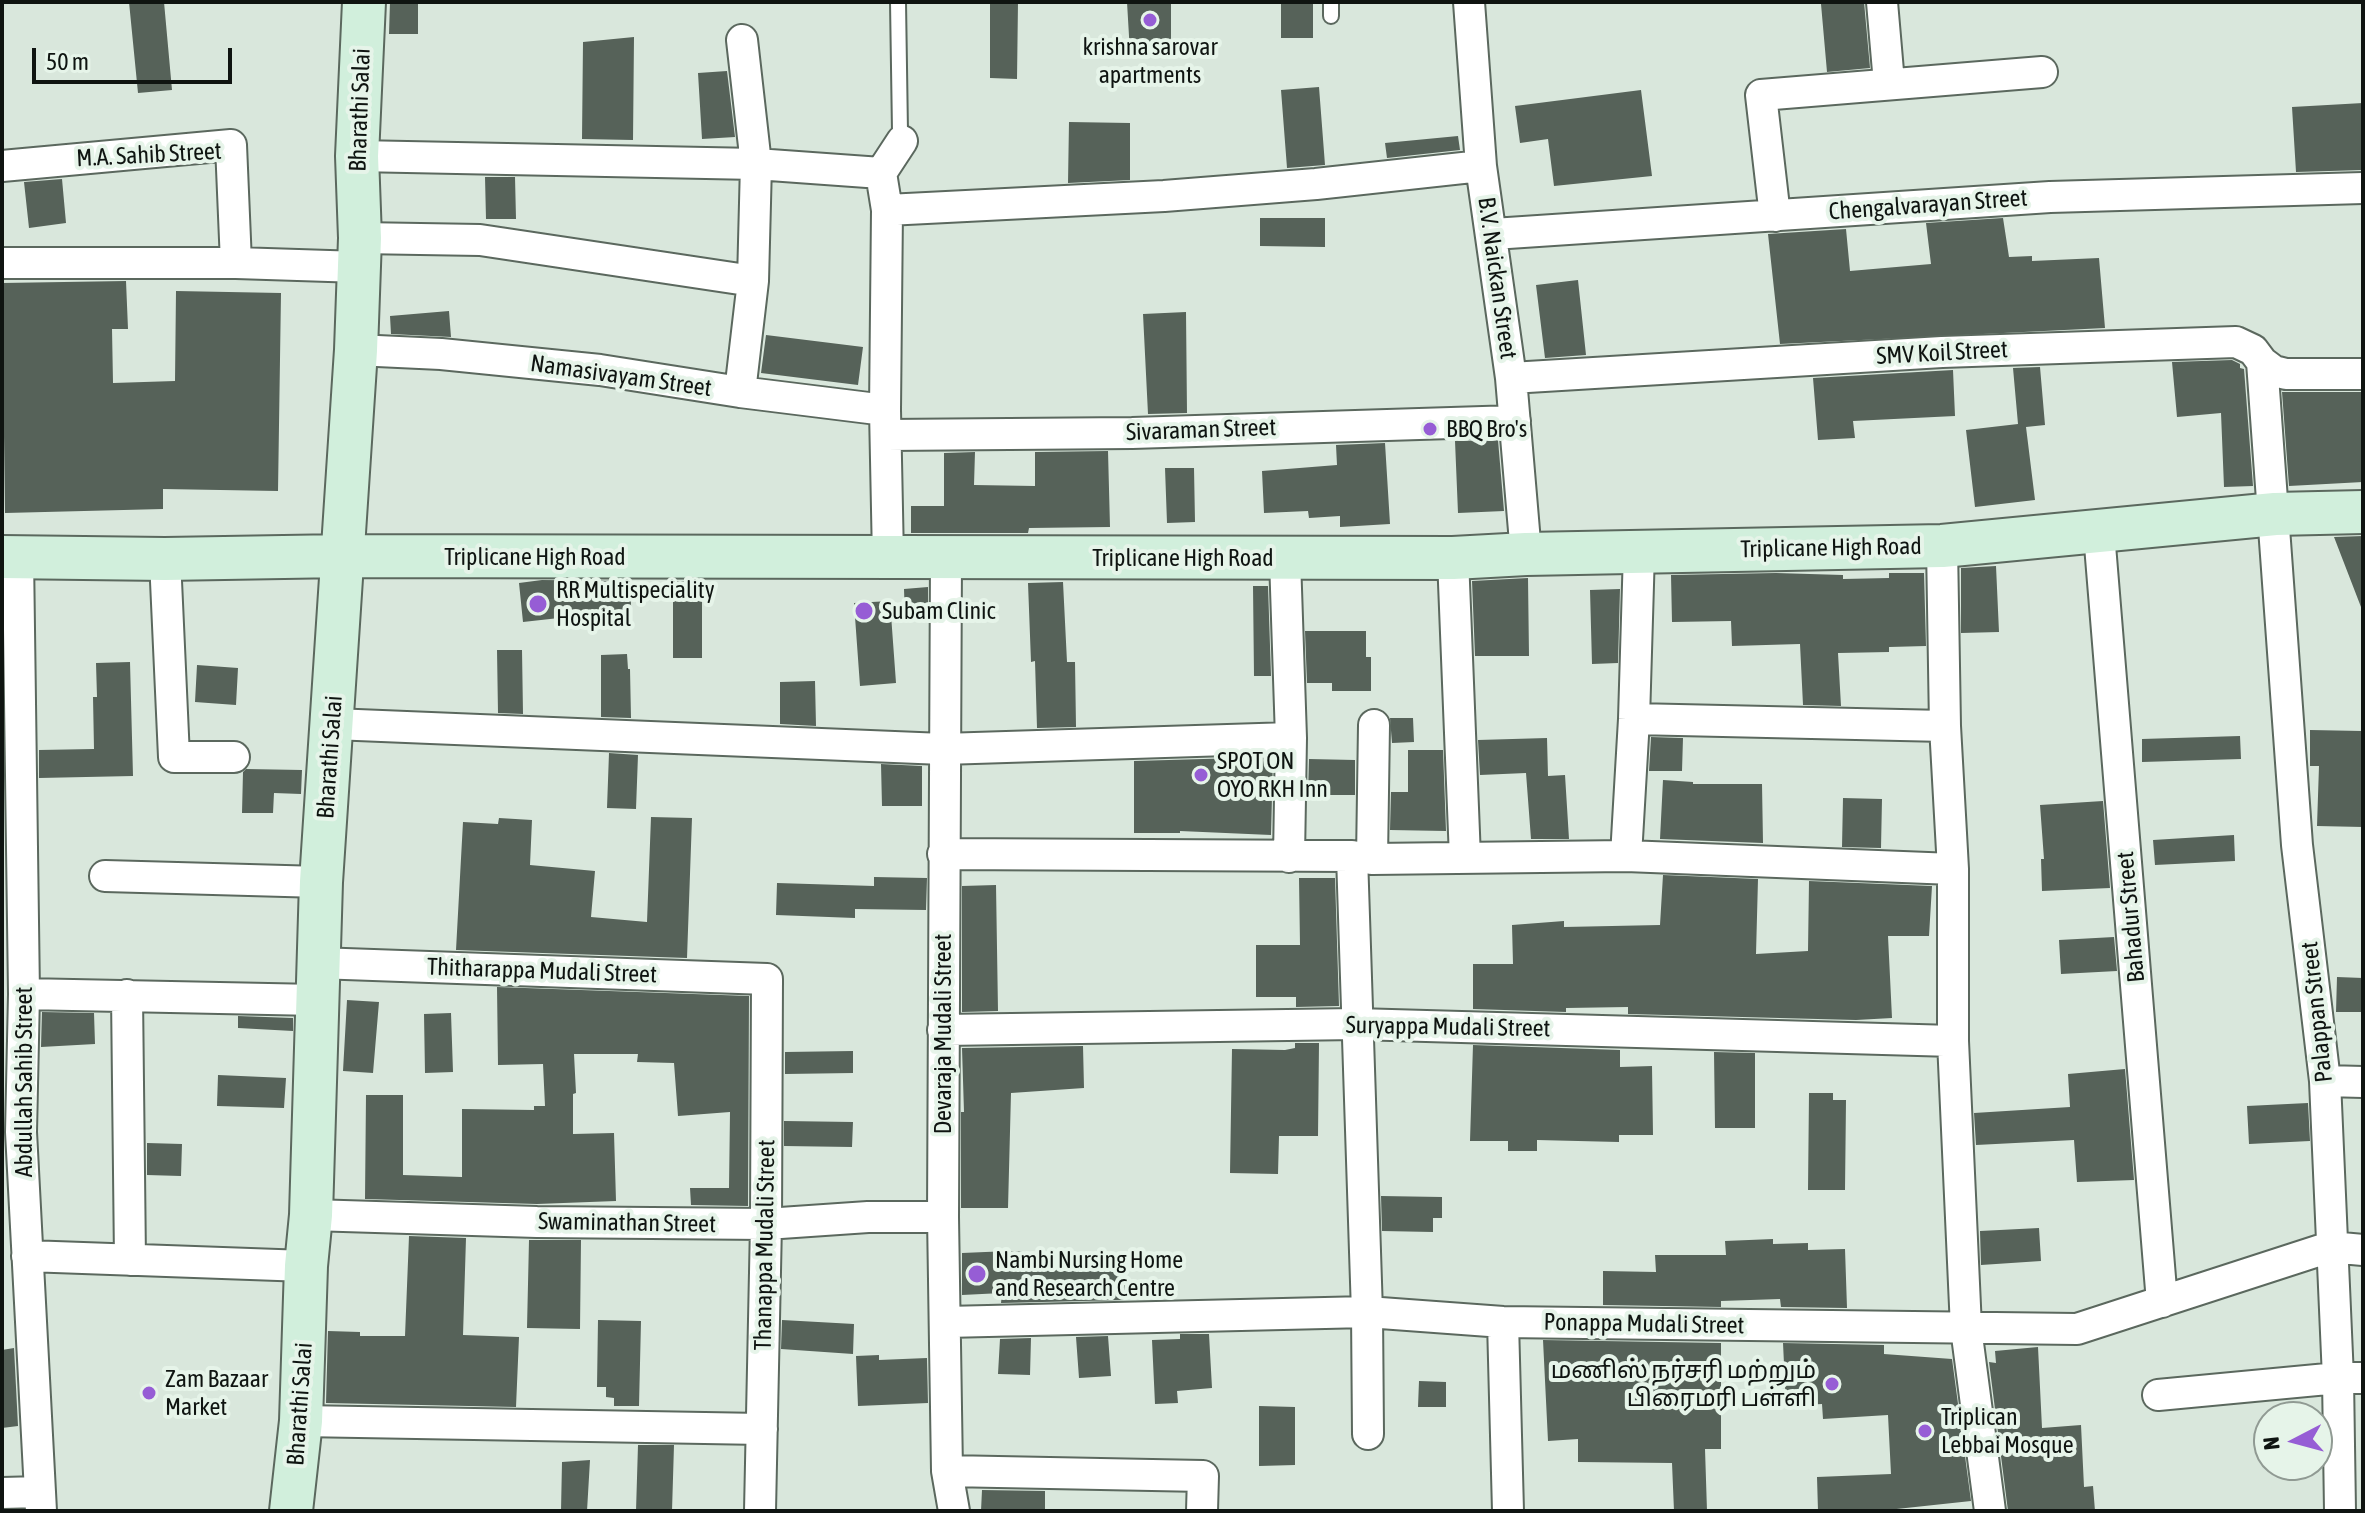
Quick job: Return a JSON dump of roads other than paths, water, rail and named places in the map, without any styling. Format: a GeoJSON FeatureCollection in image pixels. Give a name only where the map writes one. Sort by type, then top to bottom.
{"type":"FeatureCollection","features":[{"type":"Feature","properties":{"kind":"main road","name":"Bharathi Salai"},"geometry":{"type":"LineString","coordinates":[[291,1511],[301,1421],[306,1266],[311,1215],[321,882],[356,350],[360,253],[357,156],[364,2]]}},
{"type":"Feature","properties":{"kind":"main road","name":"Triplicane High Road"},"geometry":{"type":"LineString","coordinates":[[10,556],[165,559],[343,556],[1453,558],[1639,551],[1942,546],[2275,514],[2363,512]]}},
{"type":"Feature","properties":{"kind":"street","name":"B.V. Naickan Street"},"geometry":{"type":"LineString","coordinates":[[1469,2],[1481,166],[1511,378],[1526,554]]}},
{"type":"Feature","properties":{"kind":"street"},"geometry":{"type":"LineString","coordinates":[[1882,2],[1889,83]]}},
{"type":"Feature","properties":{"kind":"street"},"geometry":{"type":"LineString","coordinates":[[740,392],[753,281],[756,164],[742,40]]}},
{"type":"Feature","properties":{"kind":"street"},"geometry":{"type":"LineString","coordinates":[[1775,216],[1761,95],[2042,72]]}},
{"type":"Feature","properties":{"kind":"street"},"geometry":{"type":"LineString","coordinates":[[888,559],[887,210],[881,173],[901,136]]}},
{"type":"Feature","properties":{"kind":"street","name":"M.A. Sahib Street"},"geometry":{"type":"LineString","coordinates":[[2,166],[231,145],[236,263]]}},
{"type":"Feature","properties":{"kind":"street"},"geometry":{"type":"LineString","coordinates":[[357,156],[756,164],[881,173]]}},
{"type":"Feature","properties":{"kind":"street"},"geometry":{"type":"LineString","coordinates":[[887,210],[1164,196],[1481,166]]}},
{"type":"Feature","properties":{"kind":"street","name":"Chengalvarayan Street"},"geometry":{"type":"LineString","coordinates":[[1493,234],[2050,197],[2363,188]]}},
{"type":"Feature","properties":{"kind":"street"},"geometry":{"type":"LineString","coordinates":[[2,263],[236,263],[480,240],[753,281]]}},
{"type":"Feature","properties":{"kind":"street","name":"SMV Koil Street"},"geometry":{"type":"LineString","coordinates":[[1511,378],[1942,352],[2236,342],[2253,350],[2274,371],[2286,374],[2363,374]]}},
{"type":"Feature","properties":{"kind":"street","name":"Namasivayam Street"},"geometry":{"type":"LineString","coordinates":[[356,350],[441,354],[600,370],[740,392],[886,422]]}},
{"type":"Feature","properties":{"kind":"street","name":"Palappan Street"},"geometry":{"type":"LineString","coordinates":[[2262,362],[2297,845],[2325,1081],[2330,1247],[2350,1378],[2340,1511]]}},
{"type":"Feature","properties":{"kind":"street","name":"Sivaraman Street"},"geometry":{"type":"LineString","coordinates":[[886,422],[1132,433],[1515,421]]}},
{"type":"Feature","properties":{"kind":"street","name":"Bahadur Street"},"geometry":{"type":"LineString","coordinates":[[2099,533],[2162,1302]]}},
{"type":"Feature","properties":{"kind":"street"},"geometry":{"type":"LineString","coordinates":[[1942,546],[1945,726],[1953,869],[1953,1041],[1966,1328],[1990,1511]]}},
{"type":"Feature","properties":{"kind":"street"},"geometry":{"type":"LineString","coordinates":[[1626,856],[1639,551]]}},
{"type":"Feature","properties":{"kind":"street","name":"Abdullah Sahib Street"},"geometry":{"type":"LineString","coordinates":[[10,556],[24,994],[12,1132],[27,1256],[41,1502]]}},
{"type":"Feature","properties":{"kind":"street","name":"Devaraja Mudali Street"},"geometry":{"type":"LineString","coordinates":[[946,557],[943,1217],[947,1471],[954,1511]]}},
{"type":"Feature","properties":{"kind":"street"},"geometry":{"type":"LineString","coordinates":[[1453,558],[1465,858]]}},
{"type":"Feature","properties":{"kind":"street"},"geometry":{"type":"LineString","coordinates":[[165,559],[174,757],[234,757]]}},
{"type":"Feature","properties":{"kind":"street"},"geometry":{"type":"LineString","coordinates":[[1285,559],[1291,738],[1289,857]]}},
{"type":"Feature","properties":{"kind":"street"},"geometry":{"type":"LineString","coordinates":[[1634,719],[1945,726]]}},
{"type":"Feature","properties":{"kind":"street"},"geometry":{"type":"LineString","coordinates":[[333,724],[943,749],[1291,738]]}},
{"type":"Feature","properties":{"kind":"street"},"geometry":{"type":"LineString","coordinates":[[1368,1434],[1367,1312],[1356,1024],[1362,858],[1374,725]]}},
{"type":"Feature","properties":{"kind":"street"},"geometry":{"type":"LineString","coordinates":[[943,854],[1362,858],[1626,856],[1953,869]]}},
{"type":"Feature","properties":{"kind":"street"},"geometry":{"type":"LineString","coordinates":[[105,876],[321,882]]}},
{"type":"Feature","properties":{"kind":"street","name":"Thitharappa Mudali Street"},"geometry":{"type":"LineString","coordinates":[[24,994],[127,995],[317,982],[767,979]]}},
{"type":"Feature","properties":{"kind":"street","name":"Thanappa Mudali Street"},"geometry":{"type":"LineString","coordinates":[[760,1511],[767,979]]}},
{"type":"Feature","properties":{"kind":"street"},"geometry":{"type":"LineString","coordinates":[[127,995],[130,1260]]}},
{"type":"Feature","properties":{"kind":"street","name":"Suryappa Mudali Street"},"geometry":{"type":"LineString","coordinates":[[943,1030],[1356,1024],[1953,1041]]}},
{"type":"Feature","properties":{"kind":"street"},"geometry":{"type":"LineString","coordinates":[[2325,1081],[2363,1082]]}},
{"type":"Feature","properties":{"kind":"street","name":"Swaminathan Street"},"geometry":{"type":"LineString","coordinates":[[311,1215],[537,1222],[766,1224],[868,1217],[943,1217]]}},
{"type":"Feature","properties":{"kind":"street"},"geometry":{"type":"LineString","coordinates":[[2330,1247],[2363,1250]]}},
{"type":"Feature","properties":{"kind":"street","name":"Ponappa Mudali Street"},"geometry":{"type":"LineString","coordinates":[[946,1322],[1367,1312],[1503,1322],[2077,1329],[2330,1247]]}},
{"type":"Feature","properties":{"kind":"street"},"geometry":{"type":"LineString","coordinates":[[27,1256],[306,1266]]}},
{"type":"Feature","properties":{"kind":"street"},"geometry":{"type":"LineString","coordinates":[[1503,1322],[1508,1511]]}},
{"type":"Feature","properties":{"kind":"street"},"geometry":{"type":"LineString","coordinates":[[2158,1395],[2350,1378]]}},
{"type":"Feature","properties":{"kind":"street"},"geometry":{"type":"LineString","coordinates":[[301,1421],[762,1429]]}},
{"type":"Feature","properties":{"kind":"street"},"geometry":{"type":"LineString","coordinates":[[947,1471],[1203,1476],[1202,1511]]}},
{"type":"Feature","properties":{"kind":"street"},"geometry":{"type":"LineString","coordinates":[[2,1493],[41,1502]]}},
{"type":"Feature","properties":{"kind":"lane"},"geometry":{"type":"LineString","coordinates":[[898,2],[901,136]]}},
{"type":"Feature","properties":{"kind":"place","name":"krishna sarovar apartments"},"geometry":{"type":"Point","coordinates":[1150,20]}},
{"type":"Feature","properties":{"kind":"place","name":"BBQ Bro's"},"geometry":{"type":"Point","coordinates":[1430,429]}},
{"type":"Feature","properties":{"kind":"place","name":"RR Multispeciality Hospital"},"geometry":{"type":"Point","coordinates":[538,604]}},
{"type":"Feature","properties":{"kind":"place","name":"Subam Clinic"},"geometry":{"type":"Point","coordinates":[864,611]}},
{"type":"Feature","properties":{"kind":"place","name":"SPOT ON OYO RKH Inn"},"geometry":{"type":"Point","coordinates":[1201,775]}},
{"type":"Feature","properties":{"kind":"place","name":"Nambi Nursing Home and Research Centre"},"geometry":{"type":"Point","coordinates":[977,1274]}},
{"type":"Feature","properties":{"kind":"place","name":"மணிஸ் நர்சரி மற்றும் பிரைமரி பள்ளி"},"geometry":{"type":"Point","coordinates":[1832,1384]}},
{"type":"Feature","properties":{"kind":"place","name":"Zam Bazaar Market"},"geometry":{"type":"Point","coordinates":[149,1393]}},
{"type":"Feature","properties":{"kind":"place","name":"Triplican Lebbai Mosque"},"geometry":{"type":"Point","coordinates":[1925,1431]}}]}
